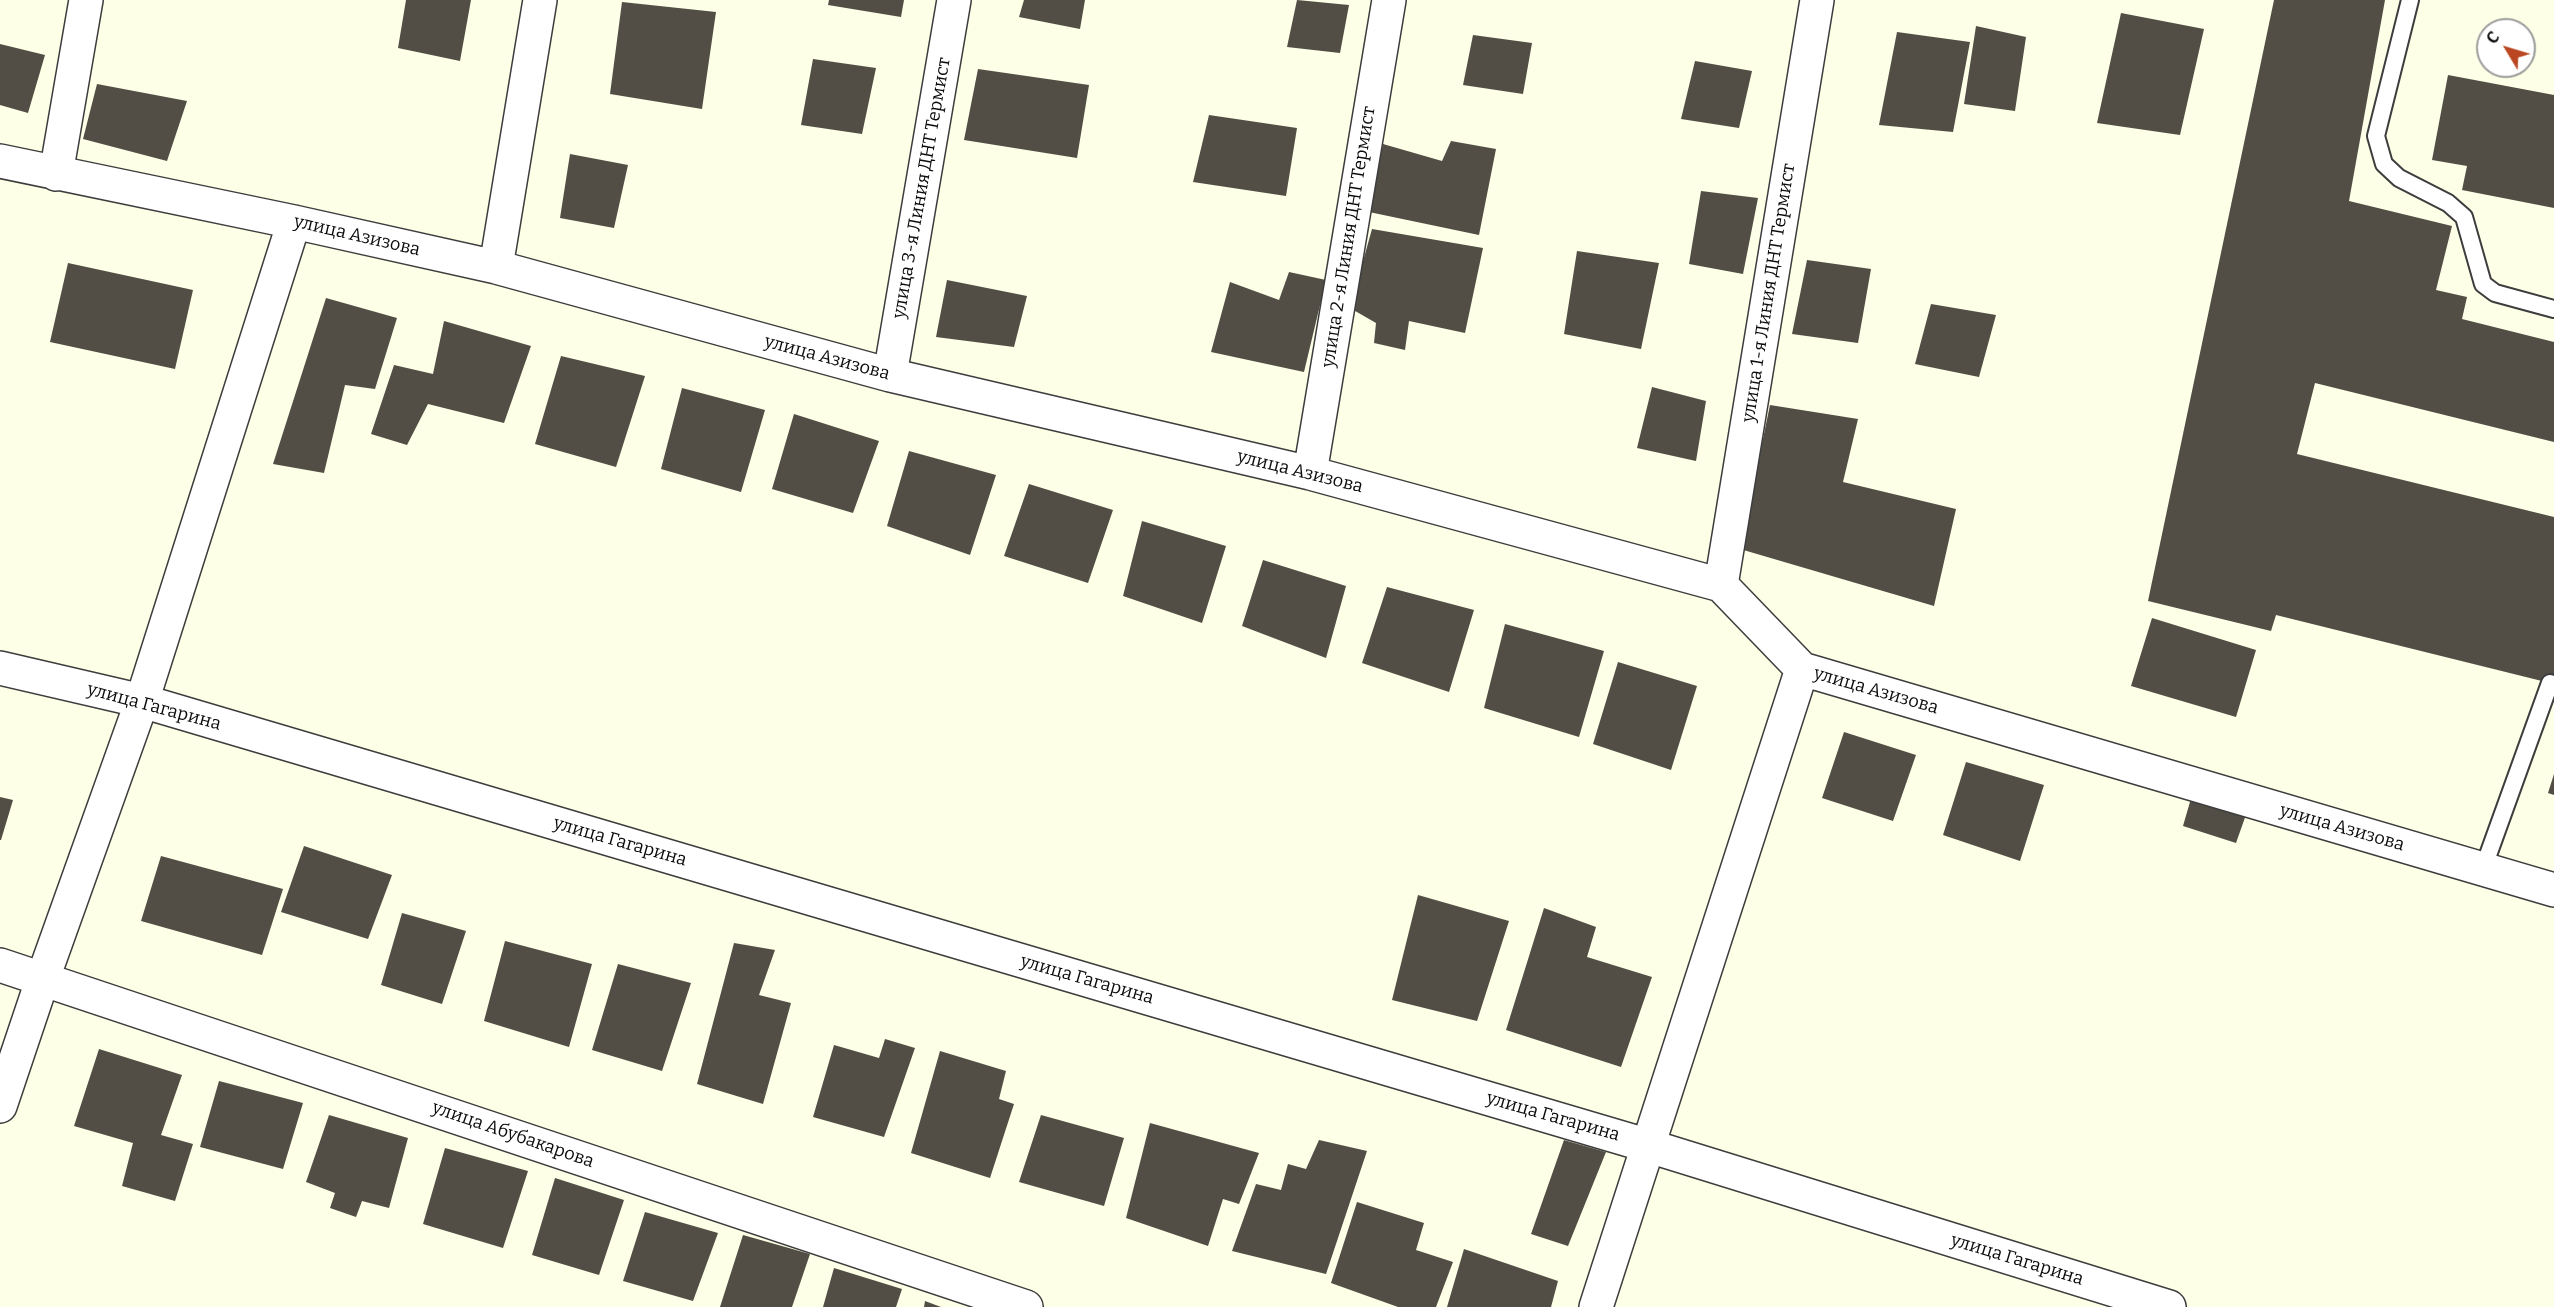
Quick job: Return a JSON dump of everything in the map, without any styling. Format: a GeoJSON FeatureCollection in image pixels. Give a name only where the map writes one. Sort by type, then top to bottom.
{"type":"FeatureCollection","features":[{"type":"Feature","properties":{"kind":"street"},"geometry":{"type":"LineString","coordinates":[[56,174],[86,0]]}},
{"type":"Feature","properties":{"kind":"street"},"geometry":{"type":"LineString","coordinates":[[496,267],[540,0]]}},
{"type":"Feature","properties":{"kind":"street","name":"улица 3-я Линия ДНТ Термист"},"geometry":{"type":"LineString","coordinates":[[890,375],[954,0]]}},
{"type":"Feature","properties":{"kind":"street","name":"улица 2-я Линия ДНТ Термист"},"geometry":{"type":"LineString","coordinates":[[1310,474],[1389,0]]}},
{"type":"Feature","properties":{"kind":"street","name":"улица 1-я Линия ДНТ Термист"},"geometry":{"type":"LineString","coordinates":[[1722,585],[1818,0]]}},
{"type":"Feature","properties":{"kind":"street","name":"улица Азизова"},"geometry":{"type":"LineString","coordinates":[[0,161],[496,267],[890,375],[1310,474],[1722,585],[1802,669],[2554,890]]}},
{"type":"Feature","properties":{"kind":"street"},"geometry":{"type":"LineString","coordinates":[[0,1106],[142,701],[294,222]]}},
{"type":"Feature","properties":{"kind":"street","name":"улица Гагарина"},"geometry":{"type":"LineString","coordinates":[[0,669],[142,701],[1648,1146],[2169,1307]]}},
{"type":"Feature","properties":{"kind":"street"},"geometry":{"type":"LineString","coordinates":[[1596,1307],[1802,669]]}},
{"type":"Feature","properties":{"kind":"street","name":"улица Абубакарова"},"geometry":{"type":"LineString","coordinates":[[0,965],[1026,1307]]}},
{"type":"Feature","properties":{"kind":"lane"},"geometry":{"type":"LineString","coordinates":[[2410,0],[2376,136],[2384,164],[2399,177],[2448,203],[2464,218],[2483,284],[2495,293],[2554,309]]}},
{"type":"Feature","properties":{"kind":"lane"},"geometry":{"type":"LineString","coordinates":[[2482,869],[2550,683]]}},
{"type":"Feature","properties":{"kind":"building"},"geometry":{"type":"Polygon","coordinates":[[[406,0],[471,0],[460,61],[398,48],[406,0]]]}},
{"type":"Feature","properties":{"kind":"building"},"geometry":{"type":"Polygon","coordinates":[[[829,0],[904,0],[901,17],[828,5],[829,0]]]}},
{"type":"Feature","properties":{"kind":"building"},"geometry":{"type":"Polygon","coordinates":[[[1024,0],[1085,0],[1080,29],[1019,17],[1024,0]]]}},
{"type":"Feature","properties":{"kind":"building"},"geometry":{"type":"Polygon","coordinates":[[[1297,0],[1349,5],[1340,53],[1287,47],[1297,0]]]}},
{"type":"Feature","properties":{"kind":"building"},"geometry":{"type":"Polygon","coordinates":[[[2274,0],[2385,0],[2349,201],[2452,226],[2436,290],[2467,297],[2462,319],[2554,342],[2554,442],[2315,383],[2297,454],[2554,517],[2554,684],[2276,615],[2271,631],[2148,601],[2274,0]]]}},
{"type":"Feature","properties":{"kind":"building"},"geometry":{"type":"Polygon","coordinates":[[[622,2],[716,12],[702,109],[610,94],[622,2]]]}},
{"type":"Feature","properties":{"kind":"building"},"geometry":{"type":"Polygon","coordinates":[[[2121,13],[2204,29],[2180,135],[2097,123],[2121,13]]]}},
{"type":"Feature","properties":{"kind":"building"},"geometry":{"type":"Polygon","coordinates":[[[1976,26],[2026,37],[2015,111],[1964,104],[1976,26]]]}},
{"type":"Feature","properties":{"kind":"building"},"geometry":{"type":"Polygon","coordinates":[[[1897,32],[1970,42],[1953,132],[1879,125],[1897,32]]]}},
{"type":"Feature","properties":{"kind":"building"},"geometry":{"type":"Polygon","coordinates":[[[1473,35],[1532,43],[1523,94],[1463,85],[1473,35]]]}},
{"type":"Feature","properties":{"kind":"building"},"geometry":{"type":"Polygon","coordinates":[[[0,44],[45,55],[28,113],[0,105],[0,44]]]}},
{"type":"Feature","properties":{"kind":"building"},"geometry":{"type":"Polygon","coordinates":[[[813,59],[876,68],[862,134],[801,125],[813,59]]]}},
{"type":"Feature","properties":{"kind":"building"},"geometry":{"type":"Polygon","coordinates":[[[1695,61],[1752,71],[1739,128],[1681,119],[1695,61]]]}},
{"type":"Feature","properties":{"kind":"building"},"geometry":{"type":"Polygon","coordinates":[[[978,69],[1089,85],[1077,158],[964,140],[978,69]]]}},
{"type":"Feature","properties":{"kind":"building"},"geometry":{"type":"Polygon","coordinates":[[[2448,75],[2554,95],[2554,208],[2462,190],[2467,166],[2432,160],[2448,75]]]}},
{"type":"Feature","properties":{"kind":"building"},"geometry":{"type":"Polygon","coordinates":[[[97,84],[187,101],[167,161],[83,139],[97,84]]]}},
{"type":"Feature","properties":{"kind":"building"},"geometry":{"type":"Polygon","coordinates":[[[1209,115],[1297,128],[1286,196],[1193,182],[1209,115]]]}},
{"type":"Feature","properties":{"kind":"building"},"geometry":{"type":"Polygon","coordinates":[[[1451,141],[1496,149],[1479,235],[1369,212],[1383,144],[1442,161],[1451,141]]]}},
{"type":"Feature","properties":{"kind":"building"},"geometry":{"type":"Polygon","coordinates":[[[570,154],[628,165],[614,228],[560,218],[570,154]]]}},
{"type":"Feature","properties":{"kind":"building"},"geometry":{"type":"Polygon","coordinates":[[[1701,191],[1758,198],[1743,274],[1689,264],[1701,191]]]}},
{"type":"Feature","properties":{"kind":"building"},"geometry":{"type":"Polygon","coordinates":[[[1372,229],[1483,248],[1465,333],[1409,321],[1405,350],[1374,343],[1376,323],[1350,308],[1372,229]]]}},
{"type":"Feature","properties":{"kind":"building"},"geometry":{"type":"Polygon","coordinates":[[[1577,251],[1659,263],[1641,349],[1564,334],[1577,251]]]}},
{"type":"Feature","properties":{"kind":"building"},"geometry":{"type":"Polygon","coordinates":[[[1807,260],[1871,269],[1858,343],[1792,334],[1807,260]]]}},
{"type":"Feature","properties":{"kind":"building"},"geometry":{"type":"Polygon","coordinates":[[[68,263],[193,290],[175,369],[50,342],[68,263]]]}},
{"type":"Feature","properties":{"kind":"building"},"geometry":{"type":"Polygon","coordinates":[[[1289,272],[1326,280],[1304,372],[1211,352],[1230,282],[1279,300],[1289,272]]]}},
{"type":"Feature","properties":{"kind":"building"},"geometry":{"type":"Polygon","coordinates":[[[947,280],[1027,296],[1014,347],[936,337],[947,280]]]}},
{"type":"Feature","properties":{"kind":"building"},"geometry":{"type":"Polygon","coordinates":[[[326,298],[397,318],[375,389],[345,385],[324,473],[273,464],[326,298]]]}},
{"type":"Feature","properties":{"kind":"building"},"geometry":{"type":"Polygon","coordinates":[[[1931,304],[1996,315],[1979,377],[1915,364],[1931,304]]]}},
{"type":"Feature","properties":{"kind":"building"},"geometry":{"type":"Polygon","coordinates":[[[444,321],[531,346],[504,423],[428,404],[407,445],[371,434],[394,365],[433,374],[444,321]]]}},
{"type":"Feature","properties":{"kind":"building"},"geometry":{"type":"Polygon","coordinates":[[[561,356],[645,376],[616,467],[535,444],[561,356]]]}},
{"type":"Feature","properties":{"kind":"building"},"geometry":{"type":"Polygon","coordinates":[[[1652,387],[1706,401],[1696,461],[1637,448],[1652,387]]]}},
{"type":"Feature","properties":{"kind":"building"},"geometry":{"type":"Polygon","coordinates":[[[682,388],[765,410],[741,492],[661,469],[682,388]]]}},
{"type":"Feature","properties":{"kind":"building"},"geometry":{"type":"Polygon","coordinates":[[[1770,405],[1858,419],[1843,482],[1956,509],[1934,606],[1740,549],[1770,405]]]}},
{"type":"Feature","properties":{"kind":"building"},"geometry":{"type":"Polygon","coordinates":[[[794,414],[879,441],[853,513],[772,489],[794,414]]]}},
{"type":"Feature","properties":{"kind":"building"},"geometry":{"type":"Polygon","coordinates":[[[909,451],[996,475],[970,555],[887,526],[909,451]]]}},
{"type":"Feature","properties":{"kind":"building"},"geometry":{"type":"Polygon","coordinates":[[[1029,484],[1113,510],[1088,583],[1004,556],[1029,484]]]}},
{"type":"Feature","properties":{"kind":"building"},"geometry":{"type":"Polygon","coordinates":[[[1142,521],[1226,546],[1202,623],[1123,596],[1142,521]]]}},
{"type":"Feature","properties":{"kind":"building"},"geometry":{"type":"Polygon","coordinates":[[[1263,560],[1346,586],[1326,658],[1242,626],[1263,560]]]}},
{"type":"Feature","properties":{"kind":"building"},"geometry":{"type":"Polygon","coordinates":[[[1387,587],[1474,610],[1449,692],[1362,663],[1387,587]]]}},
{"type":"Feature","properties":{"kind":"building"},"geometry":{"type":"Polygon","coordinates":[[[2152,618],[2256,650],[2236,717],[2131,686],[2152,618]]]}},
{"type":"Feature","properties":{"kind":"building"},"geometry":{"type":"Polygon","coordinates":[[[1505,624],[1604,651],[1579,737],[1484,708],[1505,624]]]}},
{"type":"Feature","properties":{"kind":"building"},"geometry":{"type":"Polygon","coordinates":[[[1618,662],[1697,686],[1671,770],[1593,744],[1618,662]]]}},
{"type":"Feature","properties":{"kind":"building"},"geometry":{"type":"Polygon","coordinates":[[[1844,732],[1916,755],[1893,821],[1822,798],[1844,732]]]}},
{"type":"Feature","properties":{"kind":"building"},"geometry":{"type":"Polygon","coordinates":[[[1966,762],[2044,785],[2020,861],[1943,835],[1966,762]]]}},
{"type":"Feature","properties":{"kind":"building"},"geometry":{"type":"Polygon","coordinates":[[[2554,774],[2554,795],[2548,793],[2554,774]]]}},
{"type":"Feature","properties":{"kind":"building"},"geometry":{"type":"Polygon","coordinates":[[[2192,795],[2248,809],[2236,843],[2183,826],[2192,795]]]}},
{"type":"Feature","properties":{"kind":"building"},"geometry":{"type":"Polygon","coordinates":[[[0,797],[13,800],[1,840],[0,840],[0,797]]]}},
{"type":"Feature","properties":{"kind":"building"},"geometry":{"type":"Polygon","coordinates":[[[304,846],[392,875],[368,939],[281,912],[304,846]]]}},
{"type":"Feature","properties":{"kind":"building"},"geometry":{"type":"Polygon","coordinates":[[[161,856],[283,889],[262,955],[141,921],[161,856]]]}},
{"type":"Feature","properties":{"kind":"building"},"geometry":{"type":"Polygon","coordinates":[[[1418,895],[1509,921],[1477,1021],[1392,1000],[1418,895]]]}},
{"type":"Feature","properties":{"kind":"building"},"geometry":{"type":"Polygon","coordinates":[[[1544,908],[1596,927],[1587,957],[1652,977],[1621,1067],[1506,1030],[1544,908]]]}},
{"type":"Feature","properties":{"kind":"building"},"geometry":{"type":"Polygon","coordinates":[[[402,913],[466,931],[442,1004],[381,985],[402,913]]]}},
{"type":"Feature","properties":{"kind":"building"},"geometry":{"type":"Polygon","coordinates":[[[505,941],[592,964],[569,1047],[484,1021],[505,941]]]}},
{"type":"Feature","properties":{"kind":"building"},"geometry":{"type":"Polygon","coordinates":[[[734,943],[775,950],[759,995],[791,1003],[763,1104],[697,1084],[734,943]]]}},
{"type":"Feature","properties":{"kind":"building"},"geometry":{"type":"Polygon","coordinates":[[[618,964],[691,983],[662,1071],[592,1050],[618,964]]]}},
{"type":"Feature","properties":{"kind":"building"},"geometry":{"type":"Polygon","coordinates":[[[885,1039],[915,1048],[884,1137],[813,1117],[834,1045],[879,1058],[885,1039]]]}},
{"type":"Feature","properties":{"kind":"building"},"geometry":{"type":"Polygon","coordinates":[[[99,1049],[182,1075],[161,1135],[193,1144],[175,1201],[122,1186],[133,1143],[74,1126],[99,1049]]]}},
{"type":"Feature","properties":{"kind":"building"},"geometry":{"type":"Polygon","coordinates":[[[940,1051],[1006,1071],[999,1099],[1014,1104],[990,1178],[911,1153],[940,1051]]]}},
{"type":"Feature","properties":{"kind":"building"},"geometry":{"type":"Polygon","coordinates":[[[219,1081],[303,1103],[283,1169],[200,1147],[219,1081]]]}},
{"type":"Feature","properties":{"kind":"building"},"geometry":{"type":"Polygon","coordinates":[[[329,1115],[408,1138],[389,1208],[362,1201],[356,1217],[330,1208],[335,1193],[306,1182],[329,1115]]]}},
{"type":"Feature","properties":{"kind":"building"},"geometry":{"type":"Polygon","coordinates":[[[1041,1115],[1124,1138],[1104,1206],[1019,1182],[1041,1115]]]}},
{"type":"Feature","properties":{"kind":"building"},"geometry":{"type":"Polygon","coordinates":[[[1150,1123],[1259,1153],[1239,1204],[1223,1199],[1208,1246],[1126,1218],[1150,1123]]]}},
{"type":"Feature","properties":{"kind":"building"},"geometry":{"type":"Polygon","coordinates":[[[1319,1140],[1367,1151],[1326,1274],[1232,1251],[1256,1184],[1281,1190],[1288,1164],[1306,1169],[1319,1140]]]}},
{"type":"Feature","properties":{"kind":"building"},"geometry":{"type":"Polygon","coordinates":[[[1564,1140],[1606,1152],[1568,1246],[1531,1234],[1564,1140]]]}},
{"type":"Feature","properties":{"kind":"building"},"geometry":{"type":"Polygon","coordinates":[[[445,1148],[528,1171],[503,1248],[423,1224],[445,1148]]]}},
{"type":"Feature","properties":{"kind":"building"},"geometry":{"type":"Polygon","coordinates":[[[555,1178],[624,1200],[599,1275],[532,1255],[555,1178]]]}},
{"type":"Feature","properties":{"kind":"building"},"geometry":{"type":"Polygon","coordinates":[[[1357,1202],[1424,1223],[1416,1250],[1453,1262],[1436,1307],[1398,1307],[1331,1283],[1357,1202]]]}},
{"type":"Feature","properties":{"kind":"building"},"geometry":{"type":"Polygon","coordinates":[[[645,1212],[718,1233],[693,1301],[623,1281],[645,1212]]]}},
{"type":"Feature","properties":{"kind":"building"},"geometry":{"type":"Polygon","coordinates":[[[743,1235],[810,1254],[792,1307],[720,1307],[743,1235]]]}},
{"type":"Feature","properties":{"kind":"building"},"geometry":{"type":"Polygon","coordinates":[[[1464,1249],[1558,1281],[1551,1307],[1447,1307],[1464,1249]]]}},
{"type":"Feature","properties":{"kind":"building"},"geometry":{"type":"Polygon","coordinates":[[[834,1268],[902,1289],[896,1307],[823,1307],[834,1268]]]}},
{"type":"Feature","properties":{"kind":"building"},"geometry":{"type":"Polygon","coordinates":[[[925,1301],[941,1307],[924,1307],[925,1301]]]}}]}
